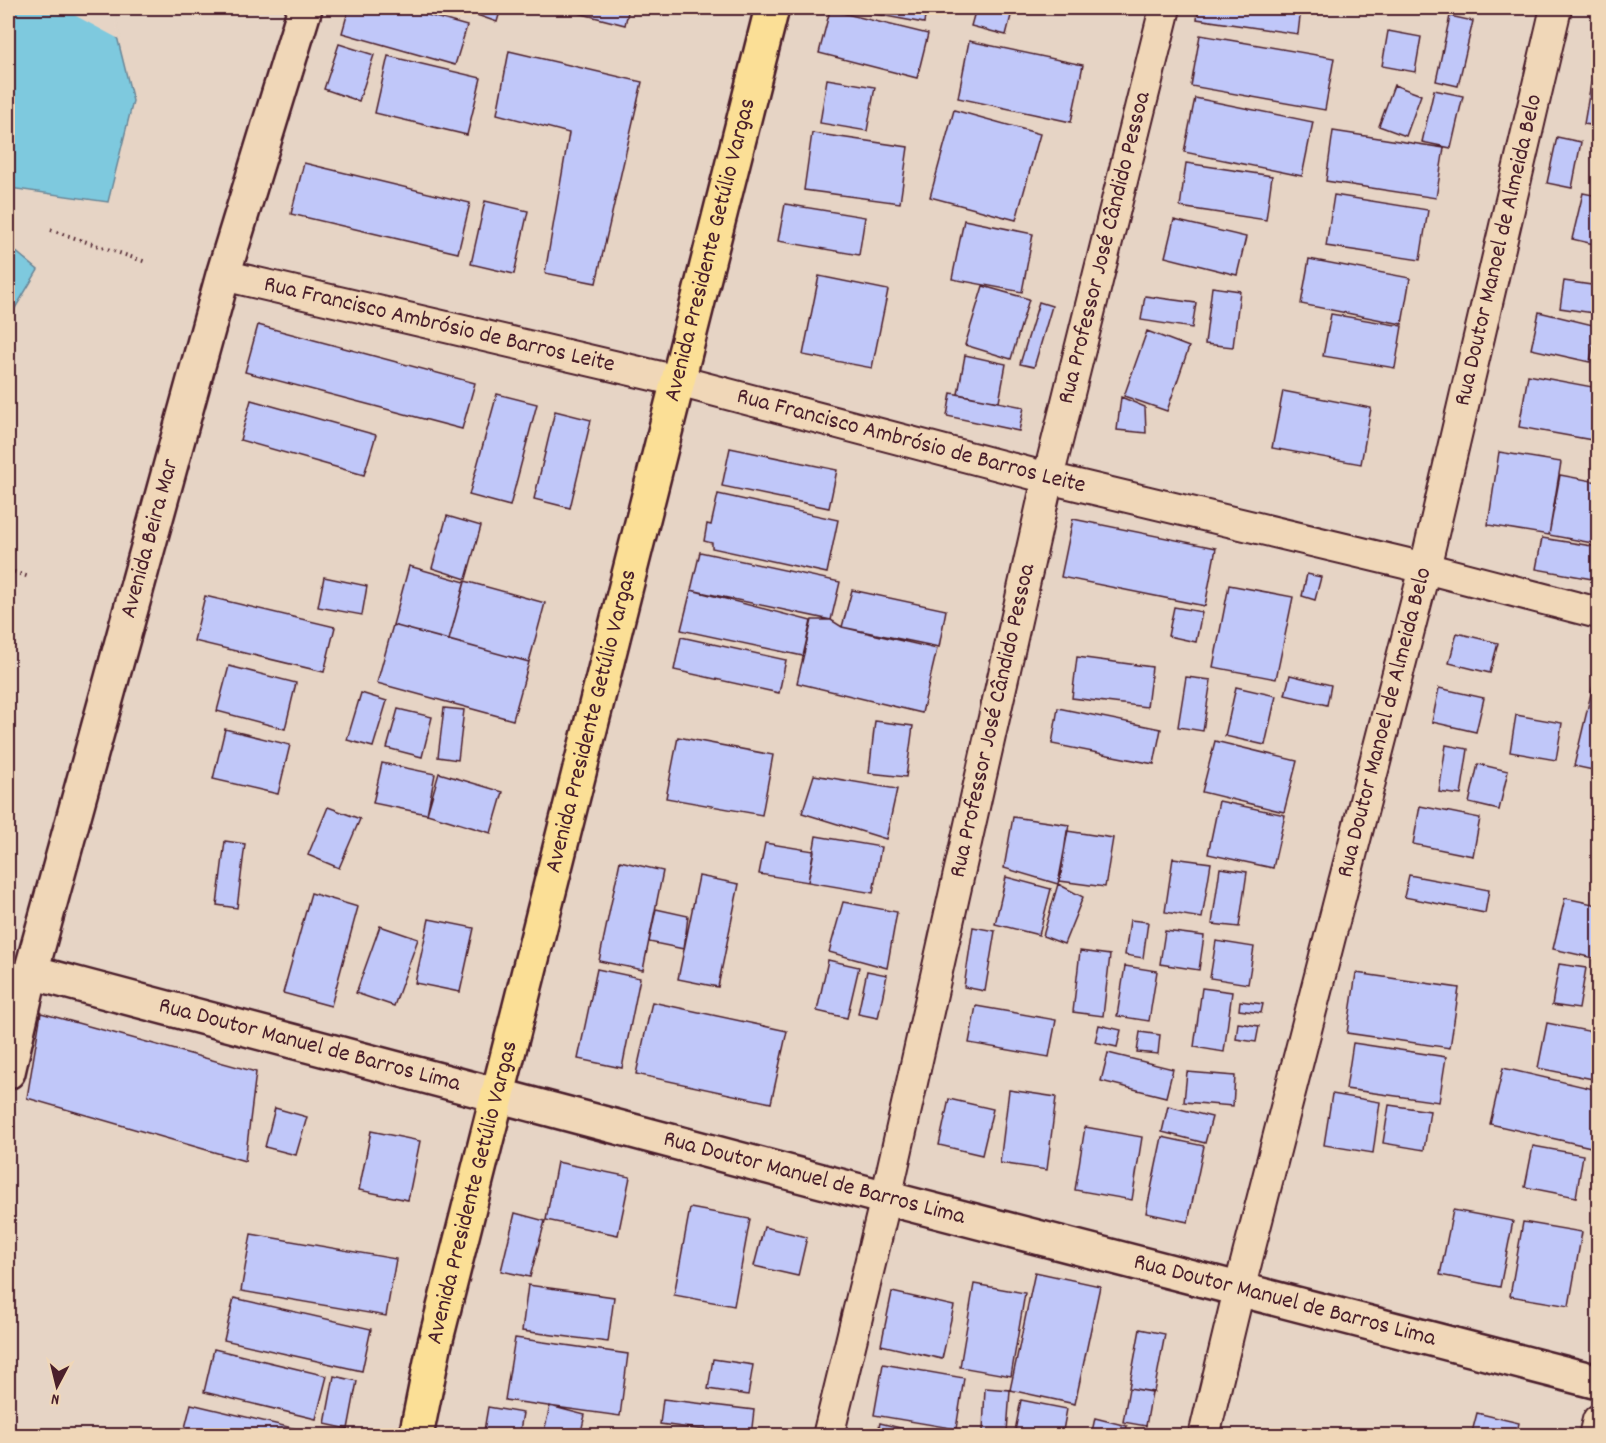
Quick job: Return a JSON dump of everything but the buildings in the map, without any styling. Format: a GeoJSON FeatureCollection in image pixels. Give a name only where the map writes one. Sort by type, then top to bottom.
{"type":"FeatureCollection","features":[{"type":"Feature","properties":{"kind":"main road","name":"Avenida Presidente Getúlio Vargas"},"geometry":{"type":"LineString","coordinates":[[416,1436],[434,1347],[499,1097],[772,8]]}},
{"type":"Feature","properties":{"kind":"street","name":"Avenida Beira Mar"},"geometry":{"type":"LineString","coordinates":[[8,1072],[31,972],[224,275],[305,8]]}},
{"type":"Feature","properties":{"kind":"street","name":"Rua Professor José Cândido Pessoa"},"geometry":{"type":"LineString","coordinates":[[828,1436],[886,1198],[1048,477],[1166,8]]}},
{"type":"Feature","properties":{"kind":"street","name":"Rua Doutor Manoel de Almeida Belo"},"geometry":{"type":"LineString","coordinates":[[1204,1436],[1239,1290],[1425,568],[1556,8]]}},
{"type":"Feature","properties":{"kind":"street","name":"Rua Francisco Ambrósio de Barros Leite"},"geometry":{"type":"LineString","coordinates":[[224,275],[678,381],[1048,477],[1425,568],[1599,613]]}},
{"type":"Feature","properties":{"kind":"street","name":"Rua Doutor Manuel de Barros Lima"},"geometry":{"type":"LineString","coordinates":[[31,972],[499,1097],[1599,1382]]}},
{"type":"Feature","properties":{"kind":"street"},"geometry":{"type":"LineString","coordinates":[[1594,1436],[1599,1420]]}},
{"type":"Feature","properties":{"kind":"path"},"geometry":{"type":"LineString","coordinates":[[51,230],[146,262]]}},
{"type":"Feature","properties":{"kind":"path"},"geometry":{"type":"LineString","coordinates":[[8,570],[28,577]]}},
{"type":"Feature","properties":{"kind":"water"},"geometry":{"type":"Polygon","coordinates":[[[8,8],[110,8],[133,101],[108,202],[10,188],[8,194],[8,8]]]}},
{"type":"Feature","properties":{"kind":"water"},"geometry":{"type":"Polygon","coordinates":[[[8,245],[38,270],[8,320],[8,245]]]}},
{"type":"Feature","properties":{"kind":"pier"},"geometry":{"type":"Polygon","coordinates":[[[61,8],[113,8],[121,40],[61,8]]]}}]}
